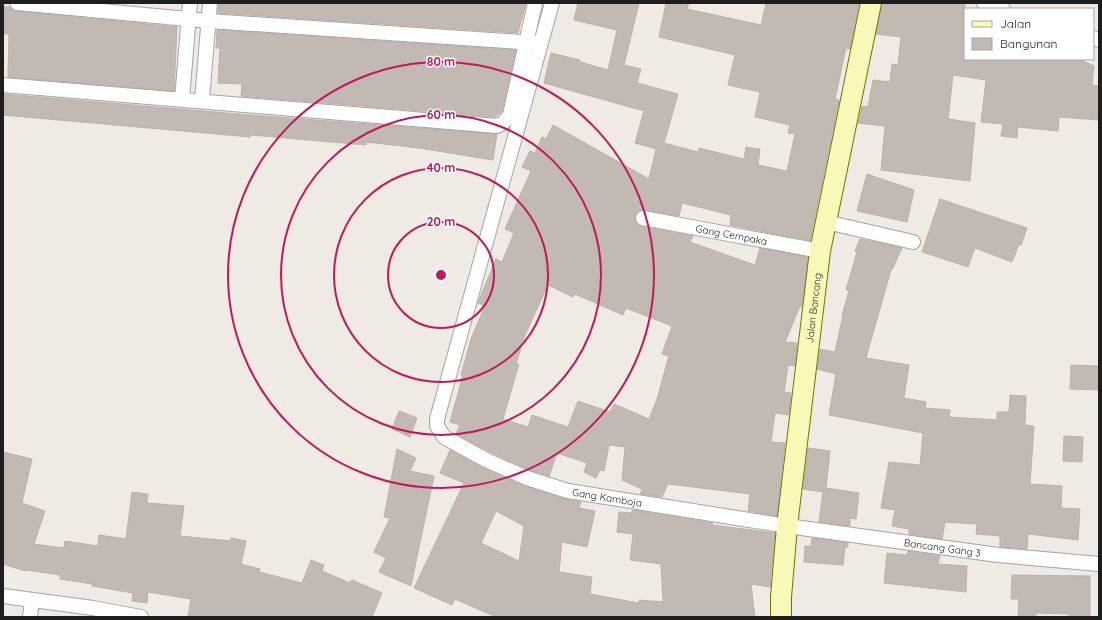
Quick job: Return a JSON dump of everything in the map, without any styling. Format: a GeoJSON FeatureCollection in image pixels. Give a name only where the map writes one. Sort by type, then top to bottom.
{"type":"FeatureCollection","features":[{"type":"Feature","properties":{"kind":"street"},"geometry":{"type":"LineString","coordinates":[[17,3],[208,21],[527,41],[542,44],[552,3]]}},
{"type":"Feature","properties":{"kind":"street"},"geometry":{"type":"LineString","coordinates":[[182,99],[190,3]]}},
{"type":"Feature","properties":{"kind":"street"},"geometry":{"type":"LineString","coordinates":[[202,100],[210,3]]}},
{"type":"Feature","properties":{"kind":"street"},"geometry":{"type":"LineString","coordinates":[[3,85],[202,100],[490,127],[497,126],[503,123],[510,115],[535,3]]}},
{"type":"Feature","properties":{"kind":"street","name":"Jalan Bancang"},"geometry":{"type":"LineString","coordinates":[[781,617],[781,597],[787,526],[820,251],[871,3]]}},
{"type":"Feature","properties":{"kind":"street"},"geometry":{"type":"LineString","coordinates":[[984,3],[1000,8]]}},
{"type":"Feature","properties":{"kind":"street","name":"Gang Kamboja"},"geometry":{"type":"LineString","coordinates":[[542,44],[446,380],[437,419],[439,432],[444,437],[486,460],[546,486],[568,491],[787,526]]}},
{"type":"Feature","properties":{"kind":"street","name":"Gang Cempaka"},"geometry":{"type":"LineString","coordinates":[[643,218],[820,251]]}},
{"type":"Feature","properties":{"kind":"street"},"geometry":{"type":"LineString","coordinates":[[826,222],[913,242]]}},
{"type":"Feature","properties":{"kind":"street","name":"Bancang Gang 3"},"geometry":{"type":"LineString","coordinates":[[787,526],[998,555],[1099,564]]}},
{"type":"Feature","properties":{"kind":"street"},"geometry":{"type":"LineString","coordinates":[[3,596],[93,608],[141,617]]}},
{"type":"Feature","properties":{"kind":"street"},"geometry":{"type":"LineString","coordinates":[[30,617],[32,600]]}},
{"type":"Feature","properties":{"kind":"building"},"geometry":{"type":"Polygon","coordinates":[[[218,3],[526,3],[518,33],[218,13],[218,3]]]}},
{"type":"Feature","properties":{"kind":"building"},"geometry":{"type":"Polygon","coordinates":[[[578,3],[639,3],[624,65],[641,69],[637,83],[678,94],[664,143],[698,152],[699,148],[744,159],[746,147],[760,149],[758,165],[787,171],[795,134],[788,133],[790,125],[755,117],[760,92],[728,85],[735,55],[659,37],[666,3],[689,3],[687,9],[761,25],[766,3],[859,3],[850,49],[846,48],[835,99],[839,100],[810,241],[730,225],[731,215],[682,203],[679,216],[644,210],[637,212],[635,217],[637,224],[641,226],[693,236],[690,242],[755,265],[760,248],[808,257],[802,307],[800,306],[785,342],[797,343],[795,366],[788,365],[784,392],[791,393],[789,415],[775,413],[771,442],[785,443],[777,516],[748,511],[750,494],[668,484],[662,497],[640,494],[642,489],[622,480],[625,447],[609,445],[604,471],[600,470],[596,478],[584,472],[587,463],[557,453],[549,476],[530,470],[490,452],[456,434],[460,425],[450,422],[471,339],[485,306],[478,303],[479,300],[496,259],[502,262],[514,233],[505,229],[531,171],[522,167],[530,151],[535,153],[542,137],[546,139],[553,125],[649,179],[656,149],[635,143],[644,111],[544,83],[551,53],[580,60],[580,62],[608,70],[617,30],[574,20],[578,3]],[[548,285],[525,335],[516,364],[519,364],[503,419],[528,427],[532,415],[568,427],[578,401],[610,412],[614,404],[649,419],[657,399],[669,356],[662,354],[672,326],[626,308],[623,315],[575,294],[573,297],[548,285]]]}},
{"type":"Feature","properties":{"kind":"building"},"geometry":{"type":"Polygon","coordinates":[[[882,3],[965,3],[964,60],[1081,60],[1094,66],[1092,85],[1099,86],[1099,120],[1059,117],[1058,131],[1018,127],[1017,138],[1001,136],[1003,124],[981,122],[986,80],[953,75],[948,119],[975,123],[970,181],[881,170],[885,126],[858,123],[862,106],[868,107],[873,80],[890,82],[892,64],[898,65],[901,37],[876,34],[882,3]]]}},
{"type":"Feature","properties":{"kind":"building"},"geometry":{"type":"Polygon","coordinates":[[[3,7],[9,7],[16,11],[177,27],[174,91],[8,77],[9,34],[3,34],[3,7]]]}},
{"type":"Feature","properties":{"kind":"building"},"geometry":{"type":"Polygon","coordinates":[[[217,30],[516,50],[502,111],[495,117],[241,96],[242,84],[218,83],[220,48],[216,48],[217,30]]]}},
{"type":"Feature","properties":{"kind":"building"},"geometry":{"type":"Polygon","coordinates":[[[3,94],[497,134],[493,160],[419,148],[366,142],[366,145],[251,135],[250,137],[3,115],[3,94]]]}},
{"type":"Feature","properties":{"kind":"building"},"geometry":{"type":"Polygon","coordinates":[[[867,174],[914,190],[907,222],[857,211],[867,174]]]}},
{"type":"Feature","properties":{"kind":"building"},"geometry":{"type":"Polygon","coordinates":[[[940,199],[1027,228],[1021,245],[1019,244],[1012,262],[975,248],[968,267],[922,252],[940,199]]]}},
{"type":"Feature","properties":{"kind":"building"},"geometry":{"type":"Polygon","coordinates":[[[860,239],[902,248],[891,270],[866,358],[909,365],[904,398],[926,402],[925,408],[950,410],[949,417],[997,420],[997,412],[1009,412],[1010,395],[1026,396],[1025,425],[1034,426],[1030,484],[1062,486],[1061,508],[1080,509],[1078,540],[1028,534],[1027,549],[1000,547],[1000,536],[976,534],[977,524],[945,522],[942,539],[909,534],[909,529],[892,526],[895,510],[881,508],[889,462],[920,465],[923,433],[829,415],[836,374],[817,369],[820,349],[835,352],[842,315],[849,291],[846,290],[857,252],[855,251],[860,239]]]}},
{"type":"Feature","properties":{"kind":"building"},"geometry":{"type":"Polygon","coordinates":[[[1071,365],[1099,366],[1099,390],[1070,389],[1071,365]]]}},
{"type":"Feature","properties":{"kind":"building"},"geometry":{"type":"Polygon","coordinates":[[[399,411],[417,418],[410,437],[392,429],[399,411]]]}},
{"type":"Feature","properties":{"kind":"building"},"geometry":{"type":"Polygon","coordinates":[[[1064,436],[1083,437],[1082,462],[1063,461],[1064,436]]]}},
{"type":"Feature","properties":{"kind":"building"},"geometry":{"type":"Polygon","coordinates":[[[808,448],[830,451],[826,488],[859,493],[856,519],[850,518],[850,526],[819,522],[823,492],[803,489],[808,448]]]}},
{"type":"Feature","properties":{"kind":"building"},"geometry":{"type":"Polygon","coordinates":[[[397,449],[416,458],[410,471],[434,476],[411,586],[379,572],[386,558],[374,552],[390,518],[384,517],[397,449]]]}},
{"type":"Feature","properties":{"kind":"building"},"geometry":{"type":"Polygon","coordinates":[[[450,450],[483,468],[524,486],[565,499],[581,502],[579,508],[595,511],[587,547],[562,542],[559,572],[592,577],[590,594],[639,603],[639,600],[663,602],[661,564],[630,560],[633,534],[617,532],[619,512],[631,513],[633,510],[713,523],[712,525],[775,533],[770,587],[751,584],[755,617],[496,617],[455,599],[452,605],[414,588],[464,483],[440,473],[450,450]],[[496,511],[481,543],[519,561],[524,526],[496,511]]]}},
{"type":"Feature","properties":{"kind":"building"},"geometry":{"type":"Polygon","coordinates":[[[3,452],[32,459],[22,503],[45,511],[34,544],[64,548],[65,541],[98,546],[99,535],[126,539],[132,492],[148,494],[147,503],[184,506],[180,536],[231,541],[231,538],[246,541],[241,564],[260,569],[259,572],[302,583],[311,560],[324,565],[322,571],[350,583],[352,580],[382,593],[372,617],[188,617],[191,599],[148,592],[147,603],[132,601],[133,593],[60,579],[60,575],[25,571],[3,564],[3,452]]]}},
{"type":"Feature","properties":{"kind":"building"},"geometry":{"type":"Polygon","coordinates":[[[812,538],[848,543],[848,547],[845,547],[843,565],[804,562],[805,546],[811,546],[812,538]]]}},
{"type":"Feature","properties":{"kind":"building"},"geometry":{"type":"Polygon","coordinates":[[[908,551],[940,556],[938,564],[967,566],[966,592],[884,583],[887,553],[907,555],[908,551]]]}},
{"type":"Feature","properties":{"kind":"building"},"geometry":{"type":"Polygon","coordinates":[[[1012,575],[1090,576],[1090,617],[1069,617],[1069,614],[1036,613],[1036,617],[1018,617],[1019,599],[1011,599],[1012,575]]]}}]}
